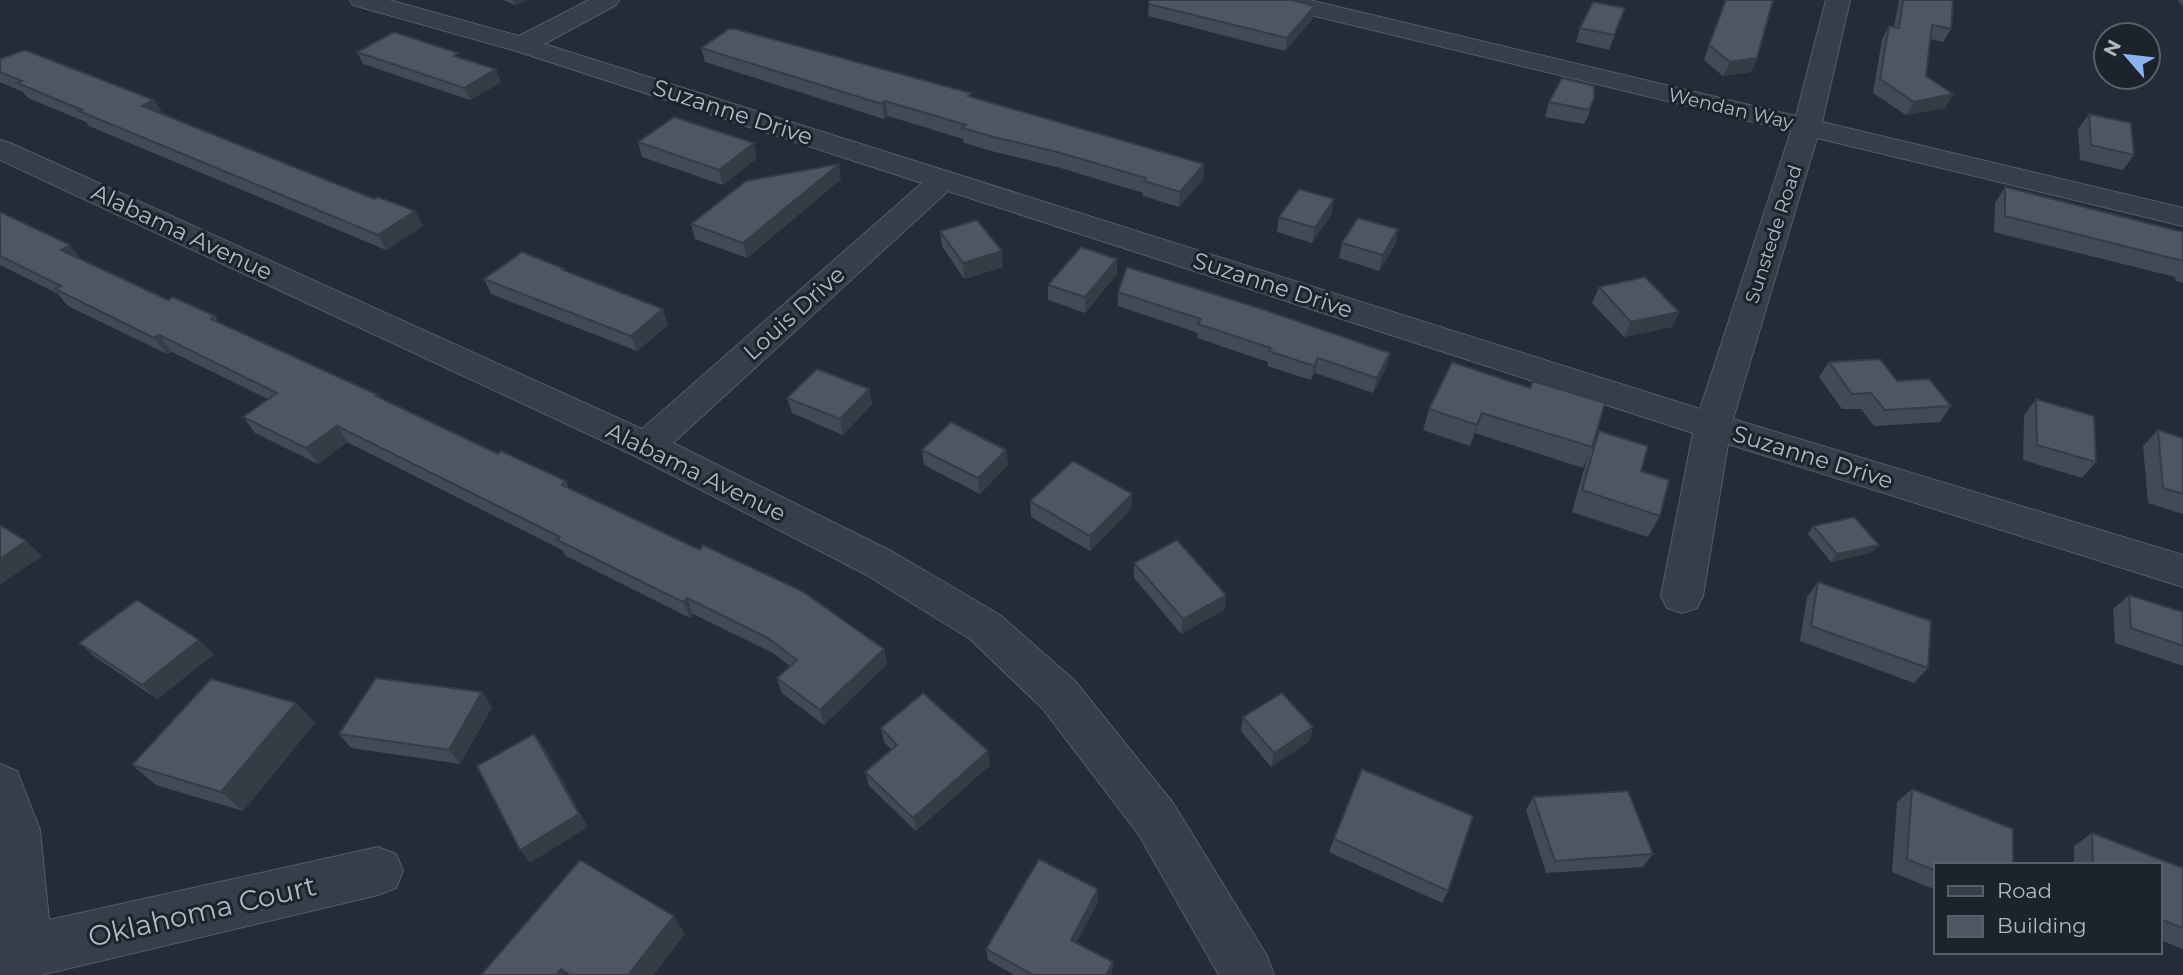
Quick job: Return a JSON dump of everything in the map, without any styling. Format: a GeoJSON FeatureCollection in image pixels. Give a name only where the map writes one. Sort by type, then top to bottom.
{"type":"FeatureCollection","features":[{"type":"Feature","properties":{"kind":"street","name":"Suzanne Drive"},"geometry":{"type":"LineString","coordinates":[[362,0],[522,45],[1713,426],[2183,571]]}},
{"type":"Feature","properties":{"kind":"street"},"geometry":{"type":"LineString","coordinates":[[522,45],[607,0]]}},
{"type":"Feature","properties":{"kind":"street","name":"Wendan Way"},"geometry":{"type":"LineString","coordinates":[[1278,0],[2183,217]]}},
{"type":"Feature","properties":{"kind":"street","name":"Sunstede Road"},"geometry":{"type":"LineString","coordinates":[[1682,596],[1713,426],[1808,126],[1838,0]]}},
{"type":"Feature","properties":{"kind":"street","name":"Alabama Avenue"},"geometry":{"type":"LineString","coordinates":[[0,149],[646,446],[879,563],[985,627],[1059,695],[1156,819],[1248,975]]}},
{"type":"Feature","properties":{"kind":"street","name":"Louis Drive"},"geometry":{"type":"LineString","coordinates":[[646,446],[943,180]]}},
{"type":"Feature","properties":{"kind":"street"},"geometry":{"type":"LineString","coordinates":[[0,786],[16,830],[19,963]]}},
{"type":"Feature","properties":{"kind":"street","name":"Oklahoma Court"},"geometry":{"type":"LineString","coordinates":[[19,963],[378,871]]}},
{"type":"Feature","properties":{"kind":"building"},"geometry":{"type":"Polygon","coordinates":[[[1149,0],[1291,0],[1315,6],[1287,38],[1149,4],[1149,0]]]}},
{"type":"Feature","properties":{"kind":"building"},"geometry":{"type":"Polygon","coordinates":[[[1726,0],[1773,0],[1757,58],[1730,62],[1709,45],[1726,0]]]}},
{"type":"Feature","properties":{"kind":"building"},"geometry":{"type":"Polygon","coordinates":[[[1903,0],[1953,0],[1951,29],[1932,25],[1926,76],[1953,94],[1914,102],[1880,79],[1889,26],[1899,28],[1903,0]]]}},
{"type":"Feature","properties":{"kind":"building"},"geometry":{"type":"Polygon","coordinates":[[[1593,2],[1625,8],[1614,35],[1580,28],[1593,2]]]}},
{"type":"Feature","properties":{"kind":"building"},"geometry":{"type":"Polygon","coordinates":[[[729,29],[971,93],[968,96],[1204,164],[1180,192],[1144,181],[1146,178],[962,128],[966,125],[885,101],[882,104],[701,48],[729,29]]]}},
{"type":"Feature","properties":{"kind":"building"},"geometry":{"type":"Polygon","coordinates":[[[394,32],[458,53],[454,56],[496,69],[464,88],[357,52],[394,32]]]}},
{"type":"Feature","properties":{"kind":"building"},"geometry":{"type":"Polygon","coordinates":[[[25,50],[154,100],[142,106],[374,199],[378,197],[415,211],[378,235],[79,111],[82,110],[17,83],[22,81],[0,72],[0,59],[25,50]]]}},
{"type":"Feature","properties":{"kind":"building"},"geometry":{"type":"Polygon","coordinates":[[[1562,78],[1594,86],[1594,99],[1589,110],[1549,102],[1562,78]]]}},
{"type":"Feature","properties":{"kind":"building"},"geometry":{"type":"Polygon","coordinates":[[[2089,114],[2131,123],[2134,155],[2091,145],[2089,114]]]}},
{"type":"Feature","properties":{"kind":"building"},"geometry":{"type":"Polygon","coordinates":[[[674,117],[754,143],[719,170],[638,142],[674,117]]]}},
{"type":"Feature","properties":{"kind":"building"},"geometry":{"type":"Polygon","coordinates":[[[839,164],[743,243],[691,224],[746,181],[839,164]]]}},
{"type":"Feature","properties":{"kind":"building"},"geometry":{"type":"Polygon","coordinates":[[[2005,187],[2183,232],[2183,261],[2005,216],[2005,187]]]}},
{"type":"Feature","properties":{"kind":"building"},"geometry":{"type":"Polygon","coordinates":[[[1299,189],[1334,199],[1315,228],[1279,217],[1299,189]]]}},
{"type":"Feature","properties":{"kind":"building"},"geometry":{"type":"Polygon","coordinates":[[[0,212],[70,245],[61,250],[168,300],[173,297],[215,316],[211,319],[378,395],[376,396],[498,454],[501,451],[566,481],[562,485],[700,550],[703,545],[802,591],[884,649],[820,710],[777,678],[797,660],[768,638],[687,598],[683,602],[557,540],[560,537],[337,426],[306,448],[243,417],[277,393],[159,335],[154,338],[55,289],[61,286],[0,256],[0,212]]]}},
{"type":"Feature","properties":{"kind":"building"},"geometry":{"type":"Polygon","coordinates":[[[1358,218],[1398,229],[1383,255],[1342,243],[1358,218]]]}},
{"type":"Feature","properties":{"kind":"building"},"geometry":{"type":"Polygon","coordinates":[[[977,220],[1002,251],[963,263],[940,231],[977,220]]]}},
{"type":"Feature","properties":{"kind":"building"},"geometry":{"type":"Polygon","coordinates":[[[1081,247],[1117,259],[1085,297],[1048,285],[1081,247]]]}},
{"type":"Feature","properties":{"kind":"building"},"geometry":{"type":"Polygon","coordinates":[[[522,252],[663,309],[631,336],[484,279],[522,252]]]}},
{"type":"Feature","properties":{"kind":"building"},"geometry":{"type":"Polygon","coordinates":[[[1127,267],[1390,353],[1377,378],[1318,358],[1314,366],[1269,351],[1271,348],[1198,324],[1201,319],[1118,292],[1127,267]]]}},
{"type":"Feature","properties":{"kind":"building"},"geometry":{"type":"Polygon","coordinates":[[[1645,277],[1679,312],[1631,322],[1599,287],[1645,277]]]}},
{"type":"Feature","properties":{"kind":"building"},"geometry":{"type":"Polygon","coordinates":[[[1880,359],[1897,381],[1929,379],[1951,406],[1885,410],[1871,393],[1852,394],[1829,362],[1880,359]]]}},
{"type":"Feature","properties":{"kind":"building"},"geometry":{"type":"Polygon","coordinates":[[[1452,362],[1530,388],[1533,381],[1605,403],[1592,447],[1482,413],[1477,425],[1429,409],[1452,362]]]}},
{"type":"Feature","properties":{"kind":"building"},"geometry":{"type":"Polygon","coordinates":[[[817,369],[869,389],[840,419],[787,398],[817,369]]]}},
{"type":"Feature","properties":{"kind":"building"},"geometry":{"type":"Polygon","coordinates":[[[2036,399],[2094,416],[2096,462],[2037,445],[2036,399]]]}},
{"type":"Feature","properties":{"kind":"building"},"geometry":{"type":"Polygon","coordinates":[[[951,422],[1006,450],[978,478],[922,450],[951,422]]]}},
{"type":"Feature","properties":{"kind":"building"},"geometry":{"type":"Polygon","coordinates":[[[2158,430],[2183,438],[2183,494],[2163,488],[2158,430]]]}},
{"type":"Feature","properties":{"kind":"building"},"geometry":{"type":"Polygon","coordinates":[[[1599,431],[1648,446],[1641,471],[1669,480],[1660,516],[1582,490],[1599,431]]]}},
{"type":"Feature","properties":{"kind":"building"},"geometry":{"type":"Polygon","coordinates":[[[1073,461],[1132,494],[1090,536],[1030,501],[1073,461]]]}},
{"type":"Feature","properties":{"kind":"building"},"geometry":{"type":"Polygon","coordinates":[[[1854,517],[1879,545],[1837,554],[1813,526],[1854,517]]]}},
{"type":"Feature","properties":{"kind":"building"},"geometry":{"type":"Polygon","coordinates":[[[0,525],[26,541],[0,559],[0,525]]]}},
{"type":"Feature","properties":{"kind":"building"},"geometry":{"type":"Polygon","coordinates":[[[1177,540],[1226,595],[1183,619],[1134,563],[1177,540]]]}},
{"type":"Feature","properties":{"kind":"building"},"geometry":{"type":"Polygon","coordinates":[[[1818,582],[1931,621],[1928,668],[1811,626],[1818,582]]]}},
{"type":"Feature","properties":{"kind":"building"},"geometry":{"type":"Polygon","coordinates":[[[2129,595],[2183,612],[2183,646],[2131,628],[2129,595]]]}},
{"type":"Feature","properties":{"kind":"building"},"geometry":{"type":"Polygon","coordinates":[[[137,600],[199,640],[142,685],[79,643],[137,600]]]}},
{"type":"Feature","properties":{"kind":"building"},"geometry":{"type":"Polygon","coordinates":[[[376,678],[482,692],[449,750],[339,734],[376,678]]]}},
{"type":"Feature","properties":{"kind":"building"},"geometry":{"type":"Polygon","coordinates":[[[211,679],[296,703],[221,792],[132,765],[211,679]]]}},
{"type":"Feature","properties":{"kind":"building"},"geometry":{"type":"Polygon","coordinates":[[[923,693],[988,751],[913,818],[865,772],[897,745],[881,728],[923,693]]]}},
{"type":"Feature","properties":{"kind":"building"},"geometry":{"type":"Polygon","coordinates":[[[1282,693],[1313,727],[1274,753],[1243,717],[1282,693]]]}},
{"type":"Feature","properties":{"kind":"building"},"geometry":{"type":"Polygon","coordinates":[[[534,734],[579,814],[520,850],[477,766],[534,734]]]}},
{"type":"Feature","properties":{"kind":"building"},"geometry":{"type":"Polygon","coordinates":[[[1362,769],[1473,816],[1448,891],[1334,839],[1362,769]]]}},
{"type":"Feature","properties":{"kind":"building"},"geometry":{"type":"Polygon","coordinates":[[[1912,789],[2013,829],[2013,863],[1934,863],[1934,870],[1907,859],[1912,789]]]}},
{"type":"Feature","properties":{"kind":"building"},"geometry":{"type":"Polygon","coordinates":[[[1628,791],[1653,854],[1555,861],[1533,797],[1628,791]]]}},
{"type":"Feature","properties":{"kind":"building"},"geometry":{"type":"Polygon","coordinates":[[[2092,833],[2183,868],[2183,928],[2162,920],[2162,863],[2093,863],[2092,833]]]}},
{"type":"Feature","properties":{"kind":"building"},"geometry":{"type":"Polygon","coordinates":[[[1039,859],[1098,889],[1071,940],[1113,962],[1106,975],[1033,975],[986,949],[1039,859]]]}},
{"type":"Feature","properties":{"kind":"building"},"geometry":{"type":"Polygon","coordinates":[[[580,860],[674,916],[628,975],[570,975],[561,969],[556,975],[481,975],[580,860]]]}}]}
